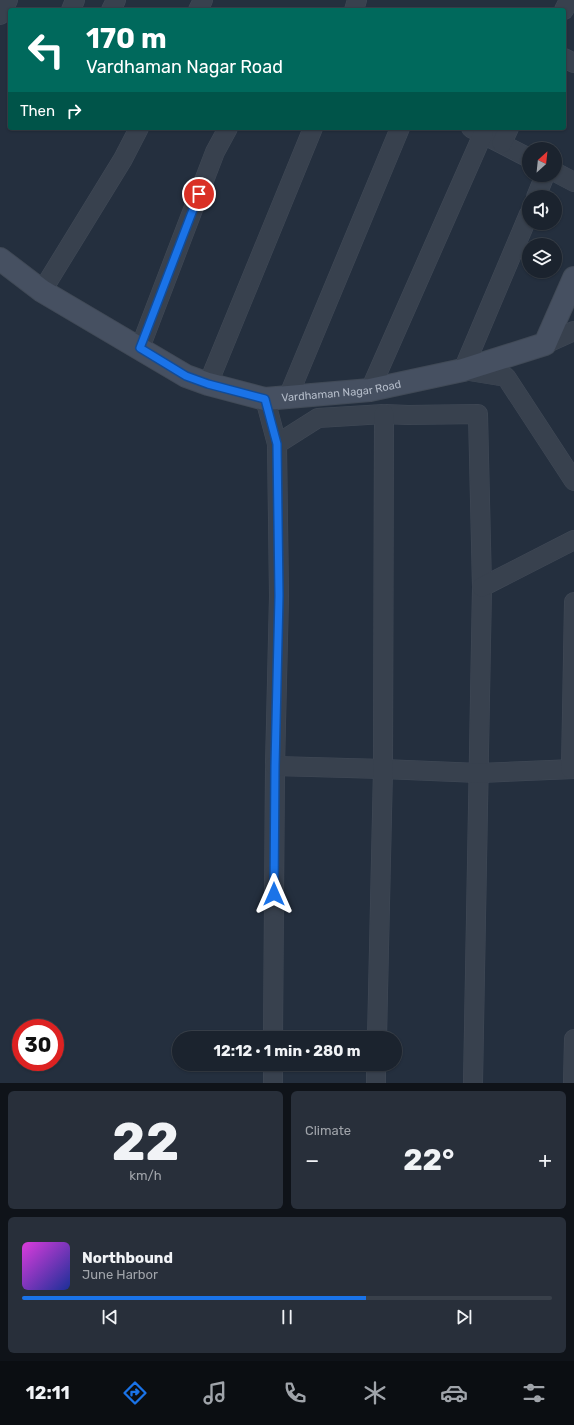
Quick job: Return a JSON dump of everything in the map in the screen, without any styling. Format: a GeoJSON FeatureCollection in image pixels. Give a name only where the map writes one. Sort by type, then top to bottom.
{"type":"FeatureCollection","features":[{"type":"Feature","properties":{"kind":"street"},"geometry":{"type":"LineString","coordinates":[[0,15],[8,0]]}},
{"type":"Feature","properties":{"kind":"street"},"geometry":{"type":"LineString","coordinates":[[42,291],[123,159],[138,130]]}},
{"type":"Feature","properties":{"kind":"street"},"geometry":{"type":"LineString","coordinates":[[140,348],[215,152],[227,130]]}},
{"type":"Feature","properties":{"kind":"street"},"geometry":{"type":"LineString","coordinates":[[208,384],[312,130]]}},
{"type":"Feature","properties":{"kind":"street"},"geometry":{"type":"LineString","coordinates":[[288,396],[399,130]]}},
{"type":"Feature","properties":{"kind":"street"},"geometry":{"type":"LineString","coordinates":[[370,390],[477,131],[506,136],[522,151]]}},
{"type":"Feature","properties":{"kind":"street"},"geometry":{"type":"LineString","coordinates":[[562,176],[574,182]]}},
{"type":"Feature","properties":{"kind":"street"},"geometry":{"type":"LineString","coordinates":[[522,230],[463,370],[506,377],[574,481]]}},
{"type":"Feature","properties":{"kind":"street","name":"Vardhaman Nagar Road"},"geometry":{"type":"LineString","coordinates":[[0,258],[42,291],[186,376],[208,384],[265,399],[370,390],[463,370],[545,344]]}},
{"type":"Feature","properties":{"kind":"street"},"geometry":{"type":"LineString","coordinates":[[545,344],[574,278]]}},
{"type":"Feature","properties":{"kind":"street"},"geometry":{"type":"LineString","coordinates":[[545,344],[574,331]]}},
{"type":"Feature","properties":{"kind":"street"},"geometry":{"type":"LineString","coordinates":[[265,399],[277,444],[279,596],[275,766],[273,1031]]}},
{"type":"Feature","properties":{"kind":"street"},"geometry":{"type":"LineString","coordinates":[[277,444],[318,418],[384,414],[478,414],[482,587],[473,1083]]}},
{"type":"Feature","properties":{"kind":"street"},"geometry":{"type":"LineString","coordinates":[[377,1031],[383,769],[384,414]]}},
{"type":"Feature","properties":{"kind":"street"},"geometry":{"type":"LineString","coordinates":[[482,587],[574,540]]}},
{"type":"Feature","properties":{"kind":"street"},"geometry":{"type":"LineString","coordinates":[[275,766],[479,773],[572,769],[574,602]]}},
{"type":"Feature","properties":{"kind":"street"},"geometry":{"type":"LineString","coordinates":[[573,1083],[574,1039]]}},
{"type":"Feature","properties":{"kind":"street"},"geometry":{"type":"LineString","coordinates":[[273,1071],[273,1083]]}},
{"type":"Feature","properties":{"kind":"street"},"geometry":{"type":"LineString","coordinates":[[376,1071],[376,1083]]}},
{"type":"Feature","properties":{"kind":"route"},"geometry":{"type":"LineString","coordinates":[[199,194],[140,348],[186,376],[208,384],[265,399],[277,444],[279,596],[274,894]]}}]}
